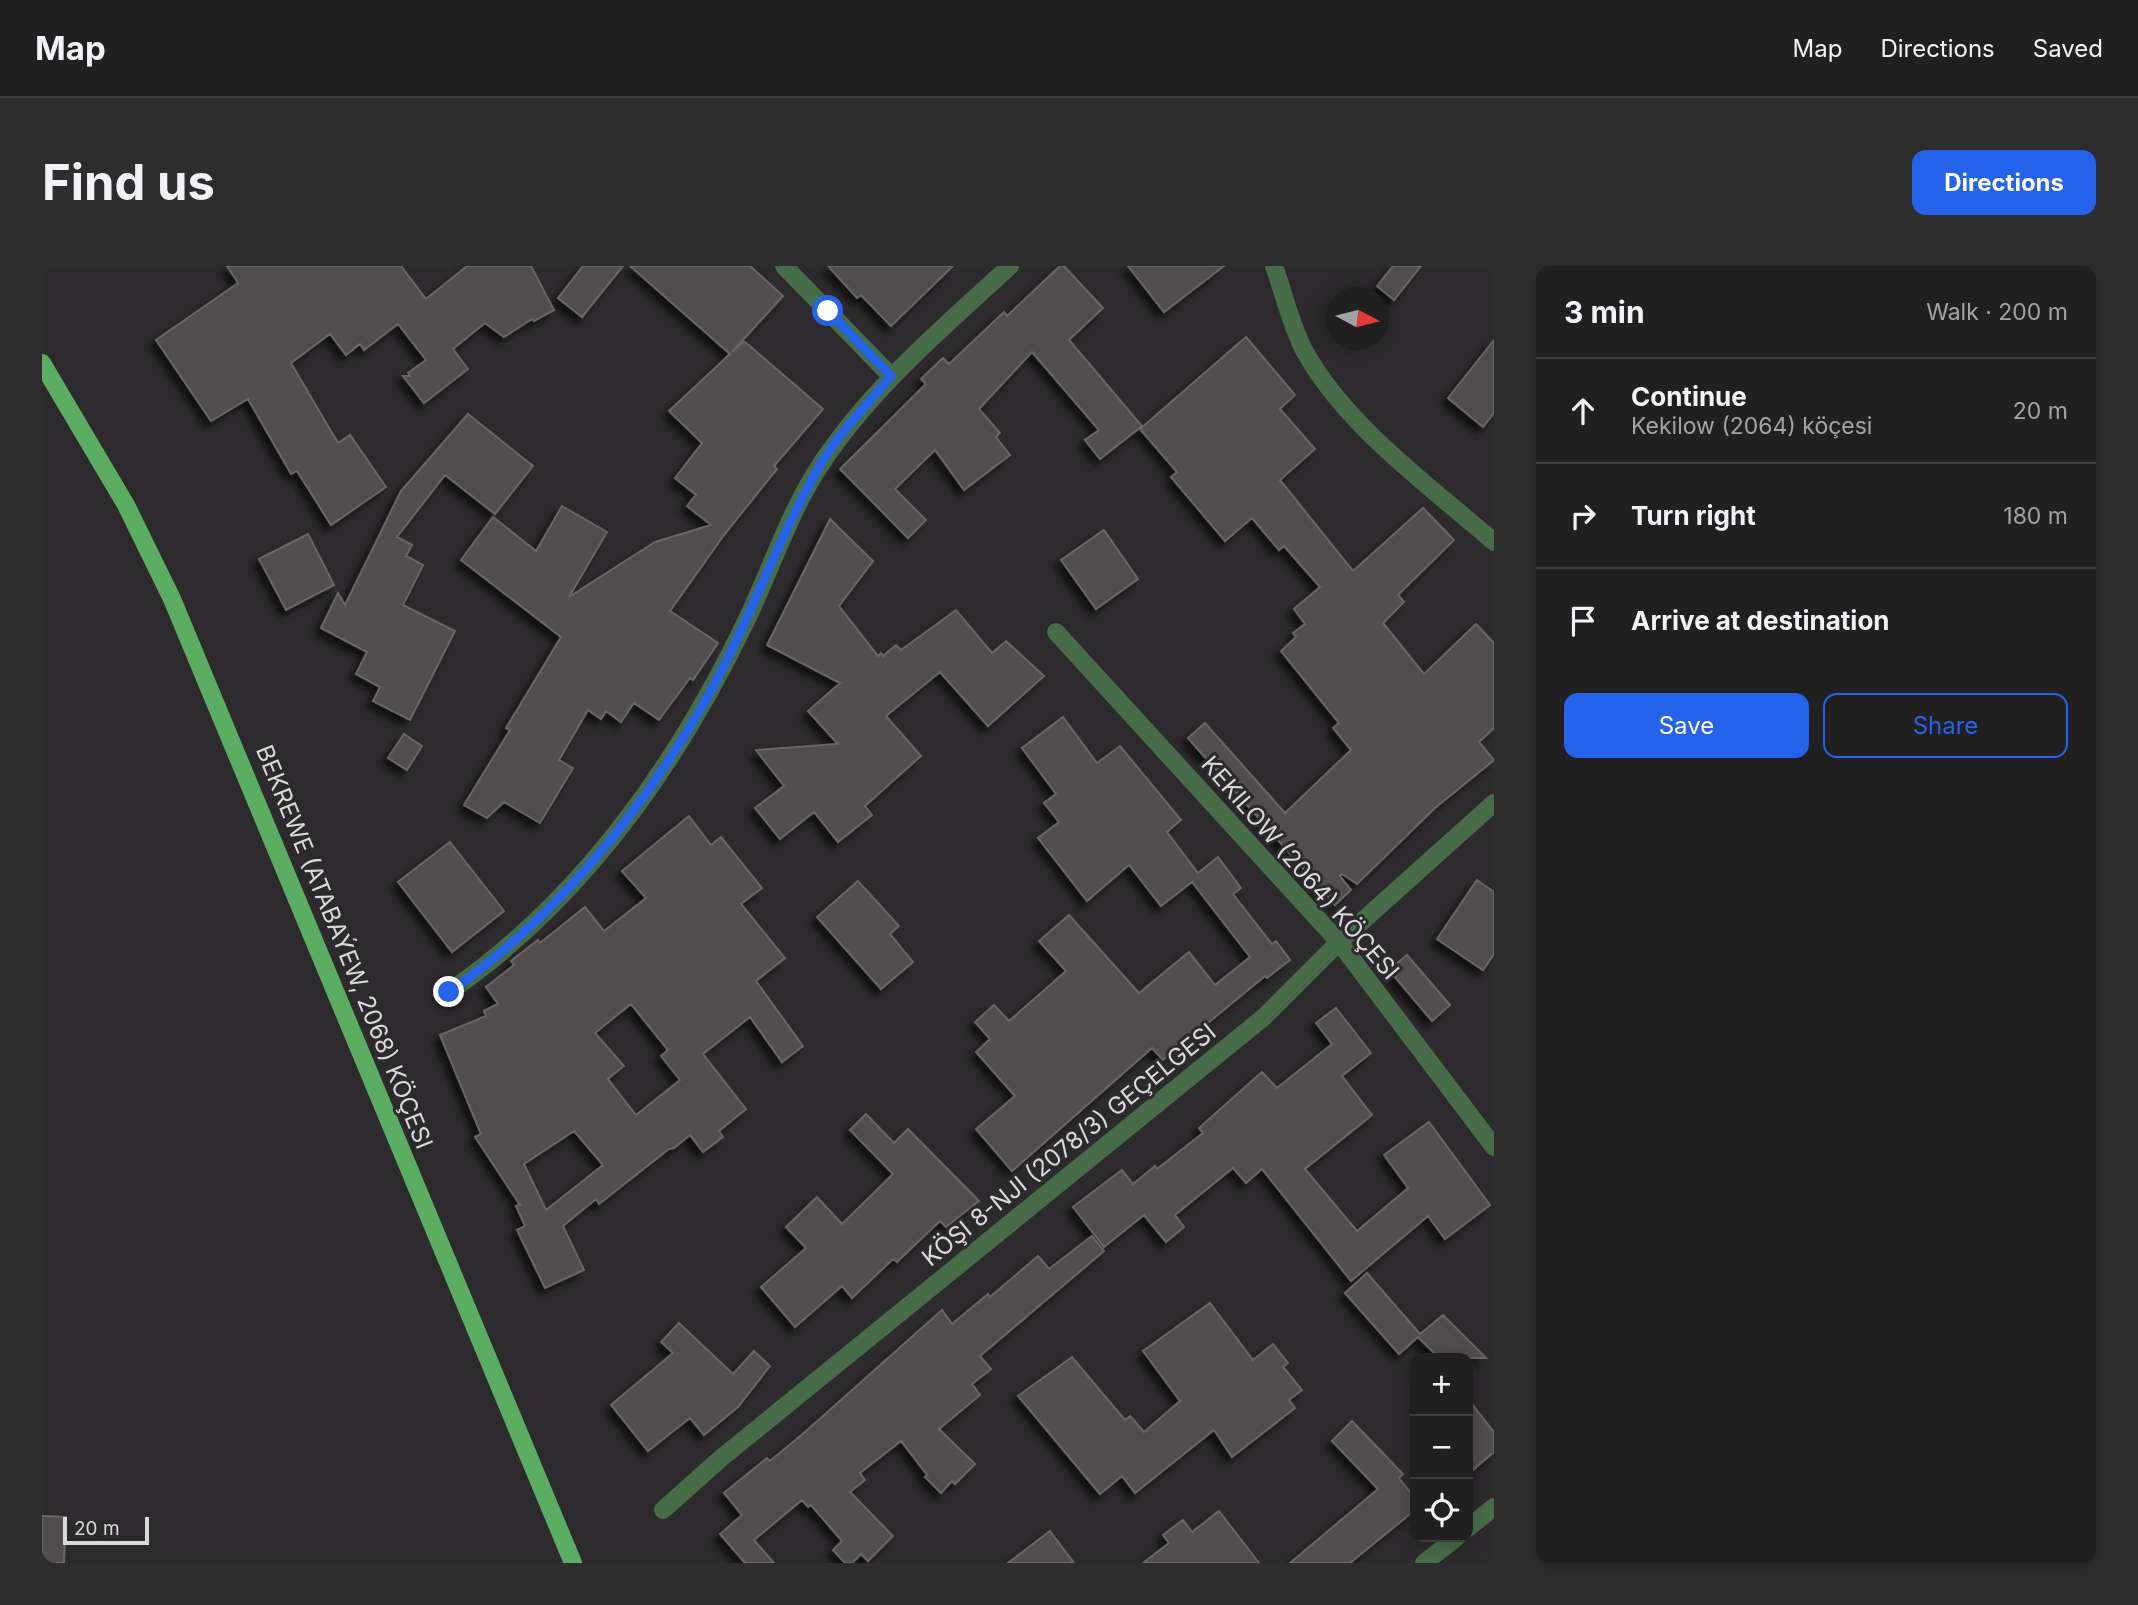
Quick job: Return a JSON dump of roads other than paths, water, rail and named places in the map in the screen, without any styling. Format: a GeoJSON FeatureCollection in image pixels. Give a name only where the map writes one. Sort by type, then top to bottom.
{"type":"FeatureCollection","features":[{"type":"Feature","properties":{"kind":"main road","name":"BEKREWE (ATABAÝEW, 2068) KÖÇESI"},"geometry":{"type":"LineString","coordinates":[[42,363],[126,505],[172,599],[573,1563]]}},
{"type":"Feature","properties":{"kind":"street"},"geometry":{"type":"LineString","coordinates":[[785,266],[891,376]]}},
{"type":"Feature","properties":{"kind":"street"},"geometry":{"type":"LineString","coordinates":[[449,992],[481,970],[592,864],[646,796],[701,708],[820,465],[891,376],[1010,266]]}},
{"type":"Feature","properties":{"kind":"street"},"geometry":{"type":"LineString","coordinates":[[1274,266],[1305,351],[1341,402],[1391,452],[1494,542]]}},
{"type":"Feature","properties":{"kind":"street","name":"KEKILOW (2064) KÖÇESI"},"geometry":{"type":"LineString","coordinates":[[1056,632],[1339,942],[1494,1147]]}},
{"type":"Feature","properties":{"kind":"street","name":"KÖŞI 8-NJI (2078/3) GEÇELGESI"},"geometry":{"type":"LineString","coordinates":[[663,1510],[720,1459],[1264,1017],[1339,942],[1494,803]]}},
{"type":"Feature","properties":{"kind":"street"},"geometry":{"type":"LineString","coordinates":[[1473,1524],[1494,1507]]}},
{"type":"Feature","properties":{"kind":"street"},"geometry":{"type":"LineString","coordinates":[[1424,1563],[1451,1542]]}}]}
